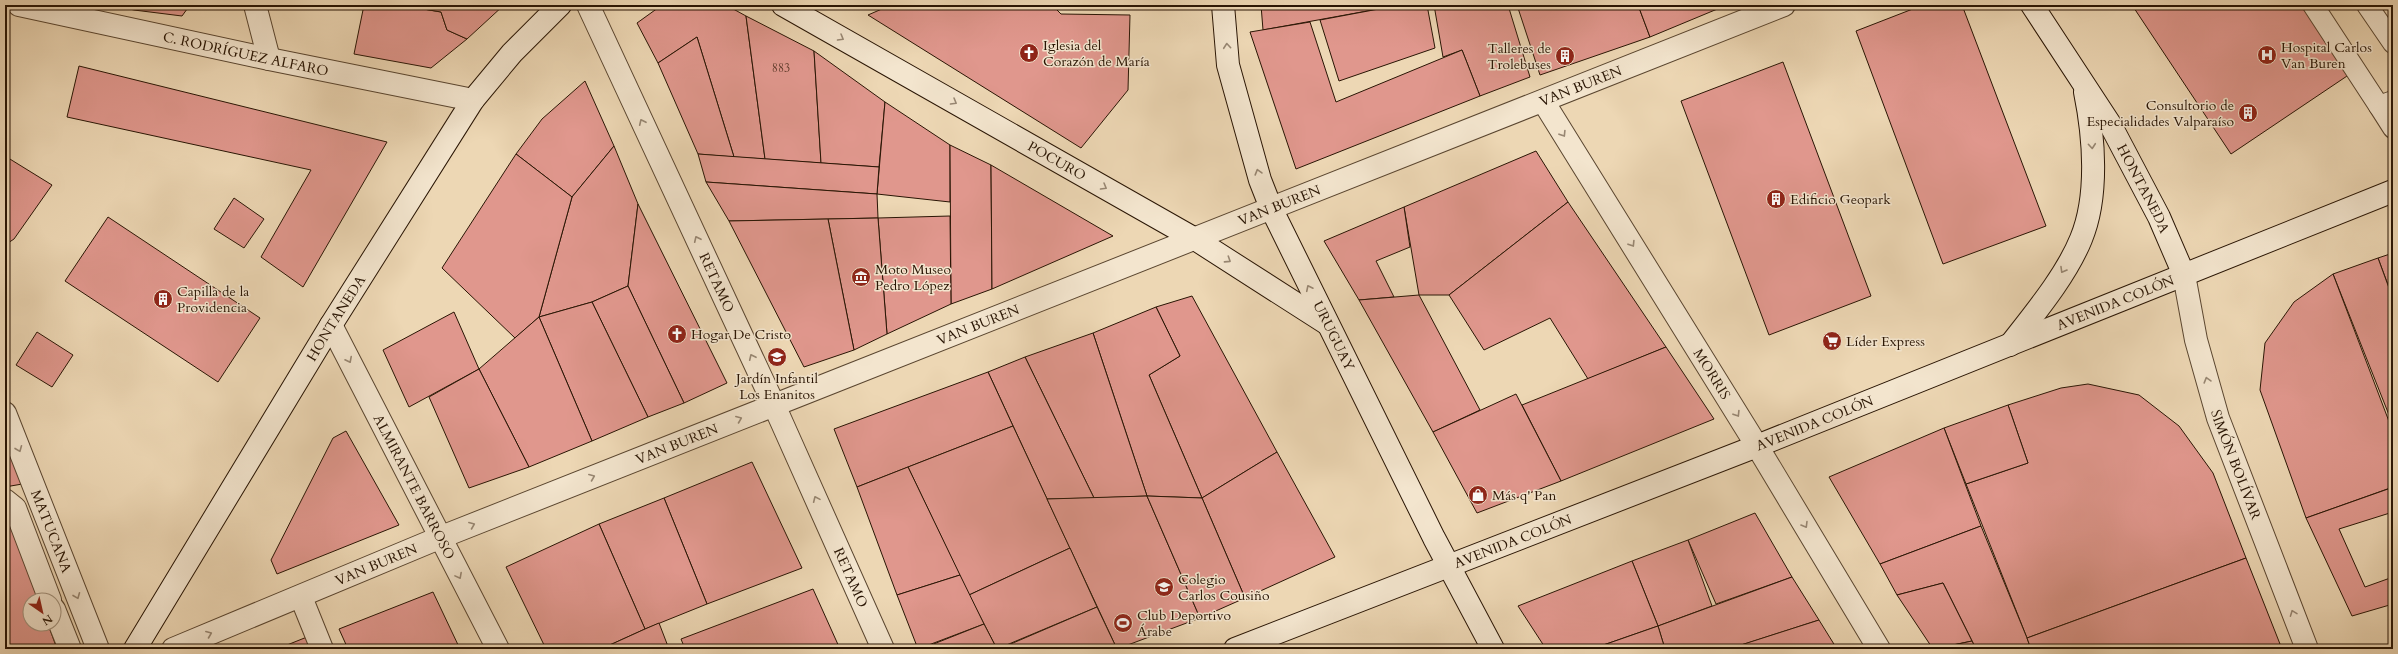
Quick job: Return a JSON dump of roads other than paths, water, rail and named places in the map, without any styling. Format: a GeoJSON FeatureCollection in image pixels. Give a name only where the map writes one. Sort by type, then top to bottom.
{"type":"FeatureCollection","features":[{"type":"Feature","properties":{"kind":"street","name":"C. RODRÍGUEZ ALFARO"},"geometry":{"type":"LineString","coordinates":[[19,5],[269,59],[473,100]]}},
{"type":"Feature","properties":{"kind":"street"},"geometry":{"type":"LineString","coordinates":[[256,5],[269,59]]}},
{"type":"Feature","properties":{"kind":"street","name":"HONTANEDA"},"geometry":{"type":"LineString","coordinates":[[135,649],[331,326],[473,100],[512,53],[560,5]]}},
{"type":"Feature","properties":{"kind":"street","name":"RETAMO"},"geometry":{"type":"LineString","coordinates":[[588,5],[774,405],[883,649]]}},
{"type":"Feature","properties":{"kind":"street","name":"POCURO"},"geometry":{"type":"LineString","coordinates":[[783,5],[808,13],[1195,238],[1326,323]]}},
{"type":"Feature","properties":{"kind":"street","name":"URUGUAY"},"geometry":{"type":"LineString","coordinates":[[1224,5],[1228,65],[1260,180],[1271,208],[1326,323],[1449,567],[1494,649]]}},
{"type":"Feature","properties":{"kind":"street","name":"VAN BUREN"},"geometry":{"type":"LineString","coordinates":[[173,649],[301,597],[439,538],[1784,5]]}},
{"type":"Feature","properties":{"kind":"street","name":"HONTANEDA"},"geometry":{"type":"LineString","coordinates":[[2032,5],[2082,80],[2136,169],[2160,217],[2184,275]]}},
{"type":"Feature","properties":{"kind":"street"},"geometry":{"type":"LineString","coordinates":[[2010,345],[2050,293],[2081,239],[2091,188],[2093,152],[2089,115],[2082,80]]}},
{"type":"Feature","properties":{"kind":"street","name":"MORRIS"},"geometry":{"type":"LineString","coordinates":[[1543,100],[1757,446],[1879,649]]}},
{"type":"Feature","properties":{"kind":"street","name":"AVENIDA COLÓN"},"geometry":{"type":"LineString","coordinates":[[1235,649],[1757,446],[2393,191]]}},
{"type":"Feature","properties":{"kind":"street","name":"SIMÓN BOLÍVAR"},"geometry":{"type":"LineString","coordinates":[[2184,275],[2196,340],[2218,418],[2307,649]]}},
{"type":"Feature","properties":{"kind":"street","name":"ALMIRANTE BARROSO"},"geometry":{"type":"LineString","coordinates":[[331,326],[439,538],[498,649]]}},
{"type":"Feature","properties":{"kind":"street","name":"MATUCANA"},"geometry":{"type":"LineString","coordinates":[[5,413],[98,649]]}},
{"type":"Feature","properties":{"kind":"street"},"geometry":{"type":"LineString","coordinates":[[5,500],[15,508],[47,592]]}},
{"type":"Feature","properties":{"kind":"street"},"geometry":{"type":"LineString","coordinates":[[301,597],[322,649]]}},
{"type":"Feature","properties":{"kind":"street"},"geometry":{"type":"LineString","coordinates":[[62,629],[70,649]]}},
{"type":"Feature","properties":{"kind":"lane"},"geometry":{"type":"LineString","coordinates":[[2313,5],[2386,104],[2393,128]]}},
{"type":"Feature","properties":{"kind":"lane"},"geometry":{"type":"LineString","coordinates":[[2367,5],[2393,43]]}},
{"type":"Feature","properties":{"kind":"place","name":"Iglesia del Corazón de María"},"geometry":{"type":"Point","coordinates":[1029,53]}},
{"type":"Feature","properties":{"kind":"place","name":"Hospital Carlos Van Buren"},"geometry":{"type":"Point","coordinates":[2267,55]}},
{"type":"Feature","properties":{"kind":"place","name":"Talleres de Trolebuses"},"geometry":{"type":"Point","coordinates":[1565,56]}},
{"type":"Feature","properties":{"kind":"place","name":"Consultorio de Especialidades Valparaíso"},"geometry":{"type":"Point","coordinates":[2248,113]}},
{"type":"Feature","properties":{"kind":"place","name":"Edificio Geopark"},"geometry":{"type":"Point","coordinates":[1776,199]}},
{"type":"Feature","properties":{"kind":"place","name":"Moto Museo Pedro López"},"geometry":{"type":"Point","coordinates":[861,277]}},
{"type":"Feature","properties":{"kind":"place","name":"Capilla de la Providencia"},"geometry":{"type":"Point","coordinates":[163,299]}},
{"type":"Feature","properties":{"kind":"place","name":"Hogar De Cristo"},"geometry":{"type":"Point","coordinates":[677,334]}},
{"type":"Feature","properties":{"kind":"place","name":"Líder Express"},"geometry":{"type":"Point","coordinates":[1832,341]}},
{"type":"Feature","properties":{"kind":"place","name":"Jardín Infantil Los Enanitos"},"geometry":{"type":"Point","coordinates":[777,357]}},
{"type":"Feature","properties":{"kind":"place","name":"Más q' Pan"},"geometry":{"type":"Point","coordinates":[1478,495]}},
{"type":"Feature","properties":{"kind":"place","name":"Colegio Carlos Cousiño"},"geometry":{"type":"Point","coordinates":[1164,587]}},
{"type":"Feature","properties":{"kind":"place","name":"Club Deportivo Árabe"},"geometry":{"type":"Point","coordinates":[1123,623]}}]}
